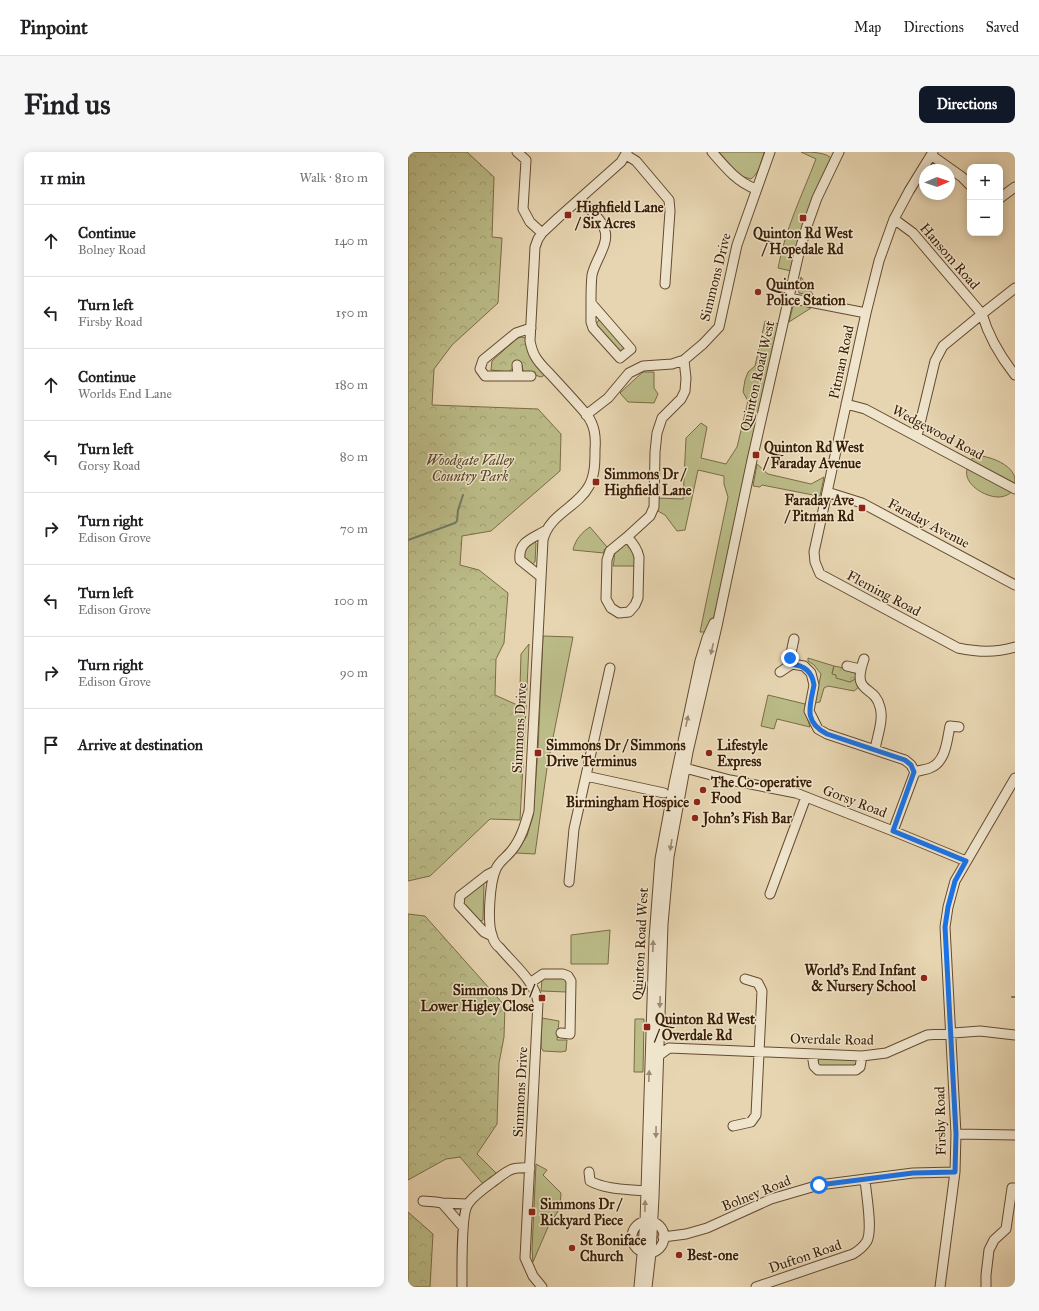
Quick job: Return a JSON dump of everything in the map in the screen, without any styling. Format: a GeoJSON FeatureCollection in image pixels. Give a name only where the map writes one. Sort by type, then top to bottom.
{"type":"FeatureCollection","features":[{"type":"Feature","properties":{"kind":"street"},"geometry":{"type":"LineString","coordinates":[[517,152],[526,156],[523,209],[530,222],[542,233]]}},
{"type":"Feature","properties":{"kind":"street"},"geometry":{"type":"LineString","coordinates":[[712,152],[736,178],[745,185],[756,189]]}},
{"type":"Feature","properties":{"kind":"street","name":"Simmons Drive"},"geometry":{"type":"LineString","coordinates":[[586,415],[608,398],[629,373],[643,366],[672,364],[684,360],[703,344],[719,327],[736,245],[770,152]]}},
{"type":"Feature","properties":{"kind":"street"},"geometry":{"type":"LineString","coordinates":[[540,576],[520,560],[519,552],[523,543],[545,531],[552,522],[589,486],[592,478],[596,437],[594,427],[586,415],[534,356],[530,341],[535,247],[542,233],[622,162],[627,153],[636,161],[669,200],[670,211],[665,284]]}},
{"type":"Feature","properties":{"kind":"street","name":"Quinton Road West"},"geometry":{"type":"LineString","coordinates":[[654,1038],[669,857],[679,795],[798,253],[817,198],[837,153]]}},
{"type":"Feature","properties":{"kind":"street"},"geometry":{"type":"LineString","coordinates":[[932,153],[967,182]]}},
{"type":"Feature","properties":{"kind":"street","name":"Pitman Road"},"geometry":{"type":"LineString","coordinates":[[827,492],[879,261],[894,219],[932,153]]}},
{"type":"Feature","properties":{"kind":"street"},"geometry":{"type":"LineString","coordinates":[[1003,196],[1015,187]]}},
{"type":"Feature","properties":{"kind":"street"},"geometry":{"type":"LineString","coordinates":[[580,199],[602,223],[606,231],[605,243],[592,276],[591,303],[591,322],[593,328],[620,358],[631,349],[591,303]]}},
{"type":"Feature","properties":{"kind":"street","name":"Hansom Road"},"geometry":{"type":"LineString","coordinates":[[894,219],[913,233],[982,314]]}},
{"type":"Feature","properties":{"kind":"street"},"geometry":{"type":"LineString","coordinates":[[917,436],[935,361],[942,346],[1015,288]]}},
{"type":"Feature","properties":{"kind":"street"},"geometry":{"type":"LineString","coordinates":[[789,298],[866,314]]}},
{"type":"Feature","properties":{"kind":"street"},"geometry":{"type":"LineString","coordinates":[[982,314],[986,328],[1000,355],[1015,375]]}},
{"type":"Feature","properties":{"kind":"street"},"geometry":{"type":"LineString","coordinates":[[531,328],[516,333],[483,360],[480,369],[485,376],[531,376]]}},
{"type":"Feature","properties":{"kind":"street"},"geometry":{"type":"LineString","coordinates":[[627,537],[638,551],[638,598],[635,605],[629,612],[619,612],[611,608],[606,598],[607,560],[610,551],[650,516],[654,507],[655,452],[657,433],[662,418],[681,399],[685,391],[686,378],[684,360]]}},
{"type":"Feature","properties":{"kind":"street"},"geometry":{"type":"LineString","coordinates":[[517,365],[518,376]]}},
{"type":"Feature","properties":{"kind":"street","name":"Wedgewood Road"},"geometry":{"type":"LineString","coordinates":[[846,404],[865,409],[1015,489]]}},
{"type":"Feature","properties":{"kind":"street","name":"Faraday Avenue"},"geometry":{"type":"LineString","coordinates":[[827,492],[862,503],[1015,586]]}},
{"type":"Feature","properties":{"kind":"street","name":"Fleming Road"},"geometry":{"type":"LineString","coordinates":[[827,492],[814,552],[815,562],[820,574],[958,648],[977,652],[992,652],[1015,647]]}},
{"type":"Feature","properties":{"kind":"street","name":"Simmons Drive"},"geometry":{"type":"LineString","coordinates":[[542,1287],[533,1276],[526,1258],[538,1006],[537,995],[530,983],[499,948],[492,936],[489,920],[491,886],[495,871],[500,862],[518,842],[525,826],[529,811],[540,576],[545,531]]}},
{"type":"Feature","properties":{"kind":"street","name":"Quinton Road West"},"geometry":{"type":"LineString","coordinates":[[646,1287],[654,1056],[655,917],[660,859],[700,661],[707,638],[720,611]]}},
{"type":"Feature","properties":{"kind":"street"},"geometry":{"type":"LineString","coordinates":[[792,664],[790,658],[794,639]]}},
{"type":"Feature","properties":{"kind":"street"},"geometry":{"type":"LineString","coordinates":[[864,659],[860,669],[860,681],[864,688],[876,697],[882,715],[875,750]]}},
{"type":"Feature","properties":{"kind":"street"},"geometry":{"type":"LineString","coordinates":[[780,672],[792,664],[804,666],[811,673],[814,685],[809,711],[818,729],[827,734],[905,760],[911,765],[914,772],[893,831]]}},
{"type":"Feature","properties":{"kind":"street"},"geometry":{"type":"LineString","coordinates":[[846,666],[860,669]]}},
{"type":"Feature","properties":{"kind":"street"},"geometry":{"type":"LineString","coordinates":[[570,882],[574,829],[610,668]]}},
{"type":"Feature","properties":{"kind":"street"},"geometry":{"type":"LineString","coordinates":[[914,772],[936,766],[942,759],[950,726],[959,727]]}},
{"type":"Feature","properties":{"kind":"street"},"geometry":{"type":"LineString","coordinates":[[664,793],[679,774],[681,767],[685,768]]}},
{"type":"Feature","properties":{"kind":"street","name":"Gorsy Road"},"geometry":{"type":"LineString","coordinates":[[685,768],[727,779],[796,793],[966,861]]}},
{"type":"Feature","properties":{"kind":"street"},"geometry":{"type":"LineString","coordinates":[[586,776],[664,793]]}},
{"type":"Feature","properties":{"kind":"street","name":"Firsby Road"},"geometry":{"type":"LineString","coordinates":[[941,1285],[955,1172],[956,1134],[945,927],[948,907],[955,881],[1015,778]]}},
{"type":"Feature","properties":{"kind":"street"},"geometry":{"type":"LineString","coordinates":[[664,793],[670,806],[674,807],[676,798],[679,795]]}},
{"type":"Feature","properties":{"kind":"street"},"geometry":{"type":"LineString","coordinates":[[770,894],[806,797]]}},
{"type":"Feature","properties":{"kind":"street","name":"Simmons Drive"},"geometry":{"type":"LineString","coordinates":[[492,936],[484,932],[460,905],[460,896],[487,875],[495,871]]}},
{"type":"Feature","properties":{"kind":"street"},"geometry":{"type":"LineString","coordinates":[[530,983],[543,974],[564,974],[568,976],[571,981],[570,1034],[561,1033]]}},
{"type":"Feature","properties":{"kind":"street"},"geometry":{"type":"LineString","coordinates":[[733,1126],[751,1122],[756,1115],[762,991],[758,982],[745,979]]}},
{"type":"Feature","properties":{"kind":"street","name":"Overdale Road"},"geometry":{"type":"LineString","coordinates":[[669,1048],[862,1056],[886,1053],[927,1035],[980,1031],[1015,1035]]}},
{"type":"Feature","properties":{"kind":"street"},"geometry":{"type":"LineString","coordinates":[[654,1038],[669,1048],[654,1056]]}},
{"type":"Feature","properties":{"kind":"street"},"geometry":{"type":"LineString","coordinates":[[812,1054],[814,1066],[818,1070],[856,1070],[860,1067],[862,1056]]}},
{"type":"Feature","properties":{"kind":"street","name":"Quinton Road West"},"geometry":{"type":"LineString","coordinates":[[649,1222],[645,1191],[654,1056]]}},
{"type":"Feature","properties":{"kind":"street"},"geometry":{"type":"LineString","coordinates":[[956,1134],[1015,1135]]}},
{"type":"Feature","properties":{"kind":"street"},"geometry":{"type":"LineString","coordinates":[[462,1287],[463,1227],[467,1204],[511,1169],[530,1168]]}},
{"type":"Feature","properties":{"kind":"street"},"geometry":{"type":"LineString","coordinates":[[590,1172],[590,1181],[597,1185],[608,1188],[645,1191]]}},
{"type":"Feature","properties":{"kind":"street","name":"Bolney Road"},"geometry":{"type":"LineString","coordinates":[[664,1237],[686,1234],[707,1228],[771,1199],[819,1185],[913,1173],[955,1172]]}},
{"type":"Feature","properties":{"kind":"street","name":"Dufton Road"},"geometry":{"type":"LineString","coordinates":[[756,1287],[853,1254],[859,1250],[867,1242],[870,1230],[865,1179]]}},
{"type":"Feature","properties":{"kind":"street"},"geometry":{"type":"LineString","coordinates":[[986,1287],[989,1250],[994,1240],[1006,1229],[1012,1188],[1015,1188]]}},
{"type":"Feature","properties":{"kind":"street"},"geometry":{"type":"LineString","coordinates":[[423,1201],[442,1204],[467,1204]]}},
{"type":"Feature","properties":{"kind":"street"},"geometry":{"type":"LineString","coordinates":[[442,1204],[463,1227]]}},
{"type":"Feature","properties":{"kind":"street"},"geometry":{"type":"LineString","coordinates":[[649,1222],[660,1228],[664,1237],[658,1250],[647,1253],[634,1246],[632,1235],[634,1228],[639,1224],[649,1222]]}},
{"type":"Feature","properties":{"kind":"street","name":"Quinton Road West"},"geometry":{"type":"LineString","coordinates":[[639,1287],[647,1253]]}},
{"type":"Feature","properties":{"kind":"green space","name":"Woodgate Valley Country Park"},"geometry":{"type":"Polygon","coordinates":[[[408,152],[467,152],[494,177],[492,237],[502,238],[498,303],[452,345],[434,369],[432,405],[538,409],[561,434],[560,471],[491,531],[462,536],[460,565],[479,570],[508,593],[504,643],[496,659],[495,695],[526,709],[520,820],[490,819],[430,876],[408,881],[408,152]]]}},
{"type":"Feature","properties":{"kind":"green space"},"geometry":{"type":"Polygon","coordinates":[[[719,152],[764,153],[758,171],[751,179],[740,176],[719,152]]]}},
{"type":"Feature","properties":{"kind":"green space"},"geometry":{"type":"Polygon","coordinates":[[[801,152],[814,152],[827,155],[832,160],[791,271],[778,268],[781,254],[794,213],[816,159],[801,152]]]}},
{"type":"Feature","properties":{"kind":"green space"},"geometry":{"type":"Polygon","coordinates":[[[801,277],[814,296],[799,293],[798,289],[801,277]]]}},
{"type":"Feature","properties":{"kind":"green space"},"geometry":{"type":"Polygon","coordinates":[[[798,304],[811,308],[789,322],[793,306],[798,304]]]}},
{"type":"Feature","properties":{"kind":"green space"},"geometry":{"type":"Polygon","coordinates":[[[599,320],[603,321],[626,347],[620,352],[597,327],[596,324],[599,320]]]}},
{"type":"Feature","properties":{"kind":"green space"},"geometry":{"type":"Polygon","coordinates":[[[765,321],[779,324],[719,599],[712,623],[706,632],[700,632],[728,497],[724,484],[724,476],[698,470],[685,530],[677,531],[665,515],[656,510],[657,498],[683,499],[686,438],[701,423],[707,427],[701,458],[726,464],[737,447],[748,401],[743,392],[745,380],[748,372],[755,366],[765,321]]]}},
{"type":"Feature","properties":{"kind":"green space"},"geometry":{"type":"Polygon","coordinates":[[[521,337],[526,338],[547,374],[541,377],[523,371],[522,365],[518,362],[509,372],[491,370],[492,361],[516,339],[521,337]]]}},
{"type":"Feature","properties":{"kind":"green space"},"geometry":{"type":"Polygon","coordinates":[[[643,372],[654,372],[654,388],[658,394],[654,403],[628,402],[620,393],[643,372]]]}},
{"type":"Feature","properties":{"kind":"green space"},"geometry":{"type":"Polygon","coordinates":[[[982,456],[991,458],[1005,465],[1012,471],[1015,478],[1015,484],[969,461],[973,458],[982,456]]]}},
{"type":"Feature","properties":{"kind":"green space"},"geometry":{"type":"Polygon","coordinates":[[[757,464],[768,474],[811,484],[824,477],[818,505],[813,495],[762,485],[760,487],[753,486],[757,464]]]}},
{"type":"Feature","properties":{"kind":"green space"},"geometry":{"type":"Polygon","coordinates":[[[967,469],[1013,491],[1002,497],[987,495],[976,489],[968,480],[967,469]]]}},
{"type":"Feature","properties":{"kind":"green space"},"geometry":{"type":"Polygon","coordinates":[[[590,527],[607,547],[604,550],[604,553],[573,550],[579,537],[590,527]]]}},
{"type":"Feature","properties":{"kind":"green space"},"geometry":{"type":"Polygon","coordinates":[[[534,541],[536,543],[535,562],[532,564],[525,558],[523,549],[534,541]]]}},
{"type":"Feature","properties":{"kind":"green space"},"geometry":{"type":"Polygon","coordinates":[[[624,544],[634,547],[636,566],[613,566],[617,550],[624,544]]]}},
{"type":"Feature","properties":{"kind":"green space"},"geometry":{"type":"Polygon","coordinates":[[[543,636],[573,637],[547,768],[535,854],[516,853],[527,836],[533,816],[538,749],[543,636]]]}},
{"type":"Feature","properties":{"kind":"green space"},"geometry":{"type":"Polygon","coordinates":[[[529,644],[526,709],[521,696],[520,687],[521,654],[529,644]]]}},
{"type":"Feature","properties":{"kind":"green space"},"geometry":{"type":"Polygon","coordinates":[[[808,658],[834,666],[832,673],[850,682],[855,679],[859,687],[854,691],[828,686],[824,688],[820,702],[815,703],[821,674],[814,665],[808,661],[808,658]]]}},
{"type":"Feature","properties":{"kind":"green space"},"geometry":{"type":"Polygon","coordinates":[[[834,666],[844,668],[844,670],[854,673],[856,675],[855,679],[850,682],[836,678],[836,675],[832,674],[834,666]]]}},
{"type":"Feature","properties":{"kind":"green space"},"geometry":{"type":"Polygon","coordinates":[[[768,695],[805,704],[810,727],[777,719],[774,729],[761,726],[768,695]]]}},
{"type":"Feature","properties":{"kind":"green space"},"geometry":{"type":"Polygon","coordinates":[[[484,882],[483,920],[480,921],[463,902],[463,897],[484,882]]]}},
{"type":"Feature","properties":{"kind":"green space"},"geometry":{"type":"Polygon","coordinates":[[[408,914],[425,916],[505,1006],[504,1037],[499,1063],[497,1124],[477,1154],[496,1173],[484,1185],[460,1157],[446,1159],[408,1180],[408,914]]]}},
{"type":"Feature","properties":{"kind":"green space"},"geometry":{"type":"Polygon","coordinates":[[[610,930],[608,964],[571,964],[571,935],[610,930]]]}},
{"type":"Feature","properties":{"kind":"green space"},"geometry":{"type":"Polygon","coordinates":[[[545,976],[563,978],[567,981],[567,992],[541,991],[542,980],[545,976]]]}},
{"type":"Feature","properties":{"kind":"green space"},"geometry":{"type":"Polygon","coordinates":[[[542,1018],[559,1021],[557,1040],[567,1040],[566,1051],[543,1051],[541,1047],[542,1018]]]}},
{"type":"Feature","properties":{"kind":"green space"},"geometry":{"type":"Polygon","coordinates":[[[635,1019],[644,1019],[643,1072],[634,1072],[635,1019]]]}},
{"type":"Feature","properties":{"kind":"green space"},"geometry":{"type":"Polygon","coordinates":[[[820,1057],[858,1060],[856,1067],[820,1067],[817,1064],[820,1057]]]}},
{"type":"Feature","properties":{"kind":"green space"},"geometry":{"type":"Polygon","coordinates":[[[536,1164],[547,1170],[543,1175],[561,1193],[560,1208],[548,1227],[533,1262],[532,1249],[536,1164]]]}},
{"type":"Feature","properties":{"kind":"green space"},"geometry":{"type":"Polygon","coordinates":[[[408,1212],[433,1234],[430,1287],[408,1287],[408,1212]]]}},
{"type":"Feature","properties":{"kind":"waterway"},"geometry":{"type":"LineString","coordinates":[[408,540],[455,523],[457,521],[458,510],[463,495]]}},
{"type":"Feature","properties":{"kind":"place","name":"Highfield Lane / Six Acres"},"geometry":{"type":"Point","coordinates":[568,215]}},
{"type":"Feature","properties":{"kind":"place","name":"Quinton Rd West / Hopedale Rd"},"geometry":{"type":"Point","coordinates":[803,218]}},
{"type":"Feature","properties":{"kind":"place","name":"Quinton Police Station"},"geometry":{"type":"Point","coordinates":[758,292]}},
{"type":"Feature","properties":{"kind":"place","name":"Quinton Rd West / Faraday Avenue"},"geometry":{"type":"Point","coordinates":[756,455]}},
{"type":"Feature","properties":{"kind":"place","name":"Simmons Dr / Highfield Lane"},"geometry":{"type":"Point","coordinates":[596,482]}},
{"type":"Feature","properties":{"kind":"place","name":"Faraday Ave / Pitman Rd"},"geometry":{"type":"Point","coordinates":[862,508]}},
{"type":"Feature","properties":{"kind":"place","name":"Simmons Dr / Simmons Drive Terminus"},"geometry":{"type":"Point","coordinates":[538,753]}},
{"type":"Feature","properties":{"kind":"place","name":"Lifestyle Express"},"geometry":{"type":"Point","coordinates":[709,753]}},
{"type":"Feature","properties":{"kind":"place","name":"The Co-operative Food"},"geometry":{"type":"Point","coordinates":[703,790]}},
{"type":"Feature","properties":{"kind":"place","name":"Birmingham Hospice"},"geometry":{"type":"Point","coordinates":[697,802]}},
{"type":"Feature","properties":{"kind":"place","name":"John's Fish Bar"},"geometry":{"type":"Point","coordinates":[695,818]}},
{"type":"Feature","properties":{"kind":"place","name":"World's End Infant & Nursery School"},"geometry":{"type":"Point","coordinates":[924,978]}},
{"type":"Feature","properties":{"kind":"place","name":"Simmons Dr / Lower Higley Close"},"geometry":{"type":"Point","coordinates":[542,998]}},
{"type":"Feature","properties":{"kind":"place","name":"Quinton Rd West / Overdale Rd"},"geometry":{"type":"Point","coordinates":[647,1027]}},
{"type":"Feature","properties":{"kind":"place","name":"Simmons Dr / Rickyard Piece"},"geometry":{"type":"Point","coordinates":[532,1212]}},
{"type":"Feature","properties":{"kind":"place","name":"St Boniface Church"},"geometry":{"type":"Point","coordinates":[572,1248]}},
{"type":"Feature","properties":{"kind":"place","name":"Best-one"},"geometry":{"type":"Point","coordinates":[679,1255]}},
{"type":"Feature","properties":{"kind":"route"},"geometry":{"type":"LineString","coordinates":[[790,658],[792,664],[804,666],[811,673],[814,685],[809,711],[818,729],[827,734],[905,760],[911,765],[914,772],[893,831],[966,861],[955,881],[950,895],[945,927],[956,1134],[955,1172],[913,1173],[819,1185]]}}]}
